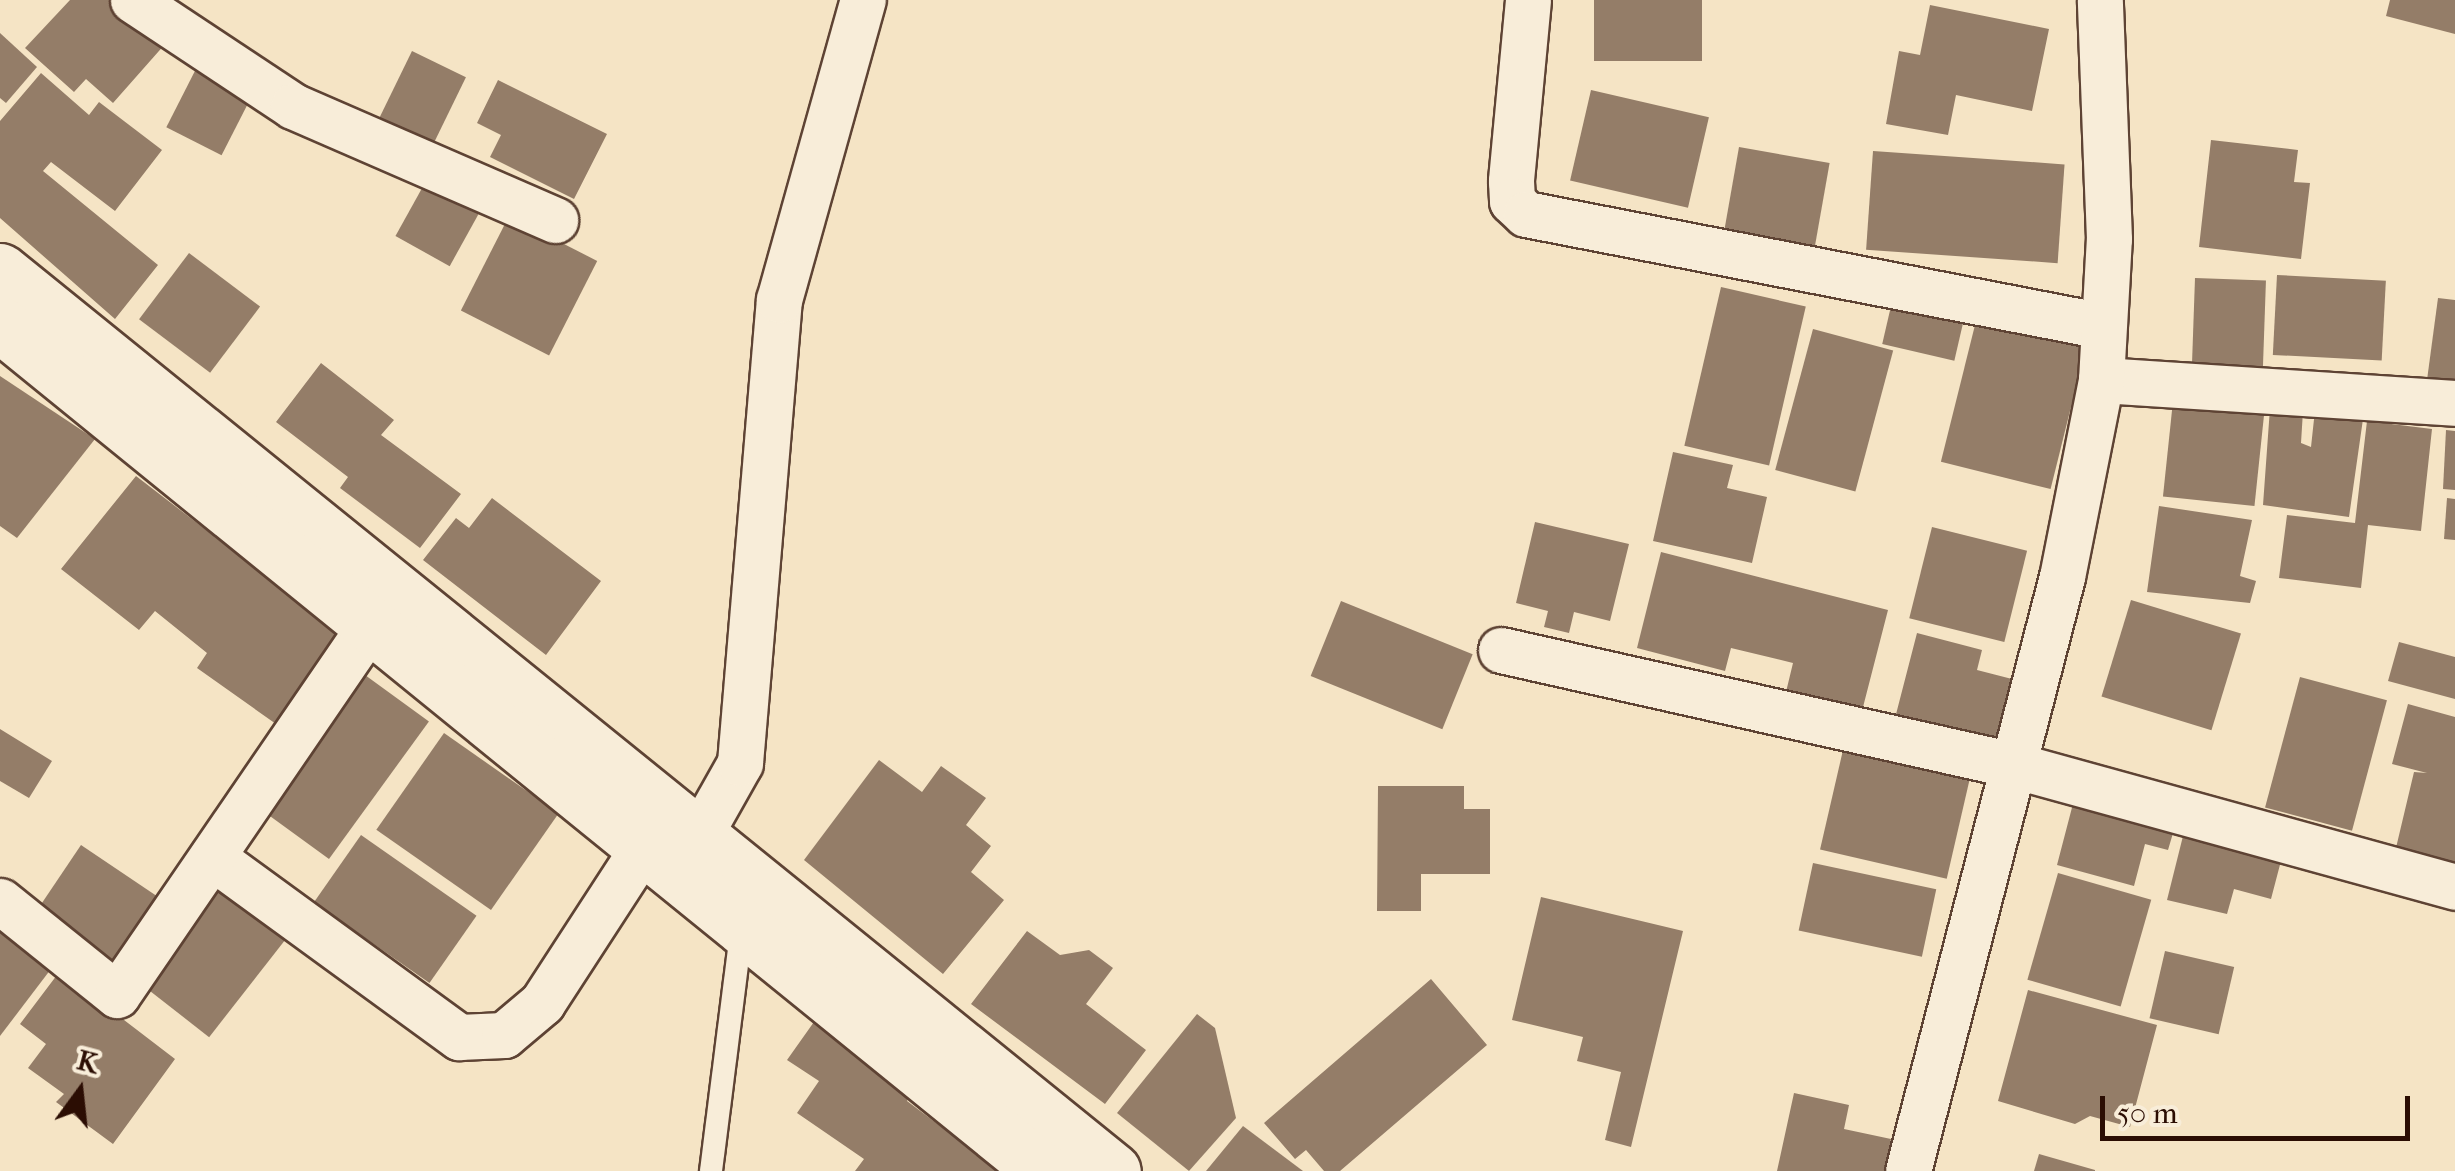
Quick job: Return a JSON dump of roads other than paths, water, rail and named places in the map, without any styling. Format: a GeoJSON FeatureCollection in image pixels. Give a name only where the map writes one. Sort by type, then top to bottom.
{"type":"FeatureCollection","features":[{"type":"Feature","properties":{"kind":"street"},"geometry":{"type":"LineString","coordinates":[[133,0],[293,106],[555,220]]}},
{"type":"Feature","properties":{"kind":"street"},"geometry":{"type":"LineString","coordinates":[[212,857],[459,1037],[504,1035],[699,864],[740,764],[779,300],[863,0]]}},
{"type":"Feature","properties":{"kind":"street"},"geometry":{"type":"LineString","coordinates":[[1528,0],[1512,180],[1512,201],[1526,214],[2103,326]]}},
{"type":"Feature","properties":{"kind":"street"},"geometry":{"type":"LineString","coordinates":[[1908,1171],[2014,765],[2101,380],[2110,239],[2100,0]]}},
{"type":"Feature","properties":{"kind":"street"},"geometry":{"type":"LineString","coordinates":[[0,271],[699,864],[1043,1171]]}},
{"type":"Feature","properties":{"kind":"street"},"geometry":{"type":"LineString","coordinates":[[0,324],[367,630],[699,864],[1112,1171]]}},
{"type":"Feature","properties":{"kind":"street"},"geometry":{"type":"LineString","coordinates":[[2101,380],[2455,403]]}},
{"type":"Feature","properties":{"kind":"street"},"geometry":{"type":"LineString","coordinates":[[0,901],[117,995],[367,630]]}},
{"type":"Feature","properties":{"kind":"street"},"geometry":{"type":"LineString","coordinates":[[1501,650],[2014,765],[2455,887]]}},
{"type":"Feature","properties":{"kind":"lane"},"geometry":{"type":"LineString","coordinates":[[699,864],[711,1171]]}}]}
